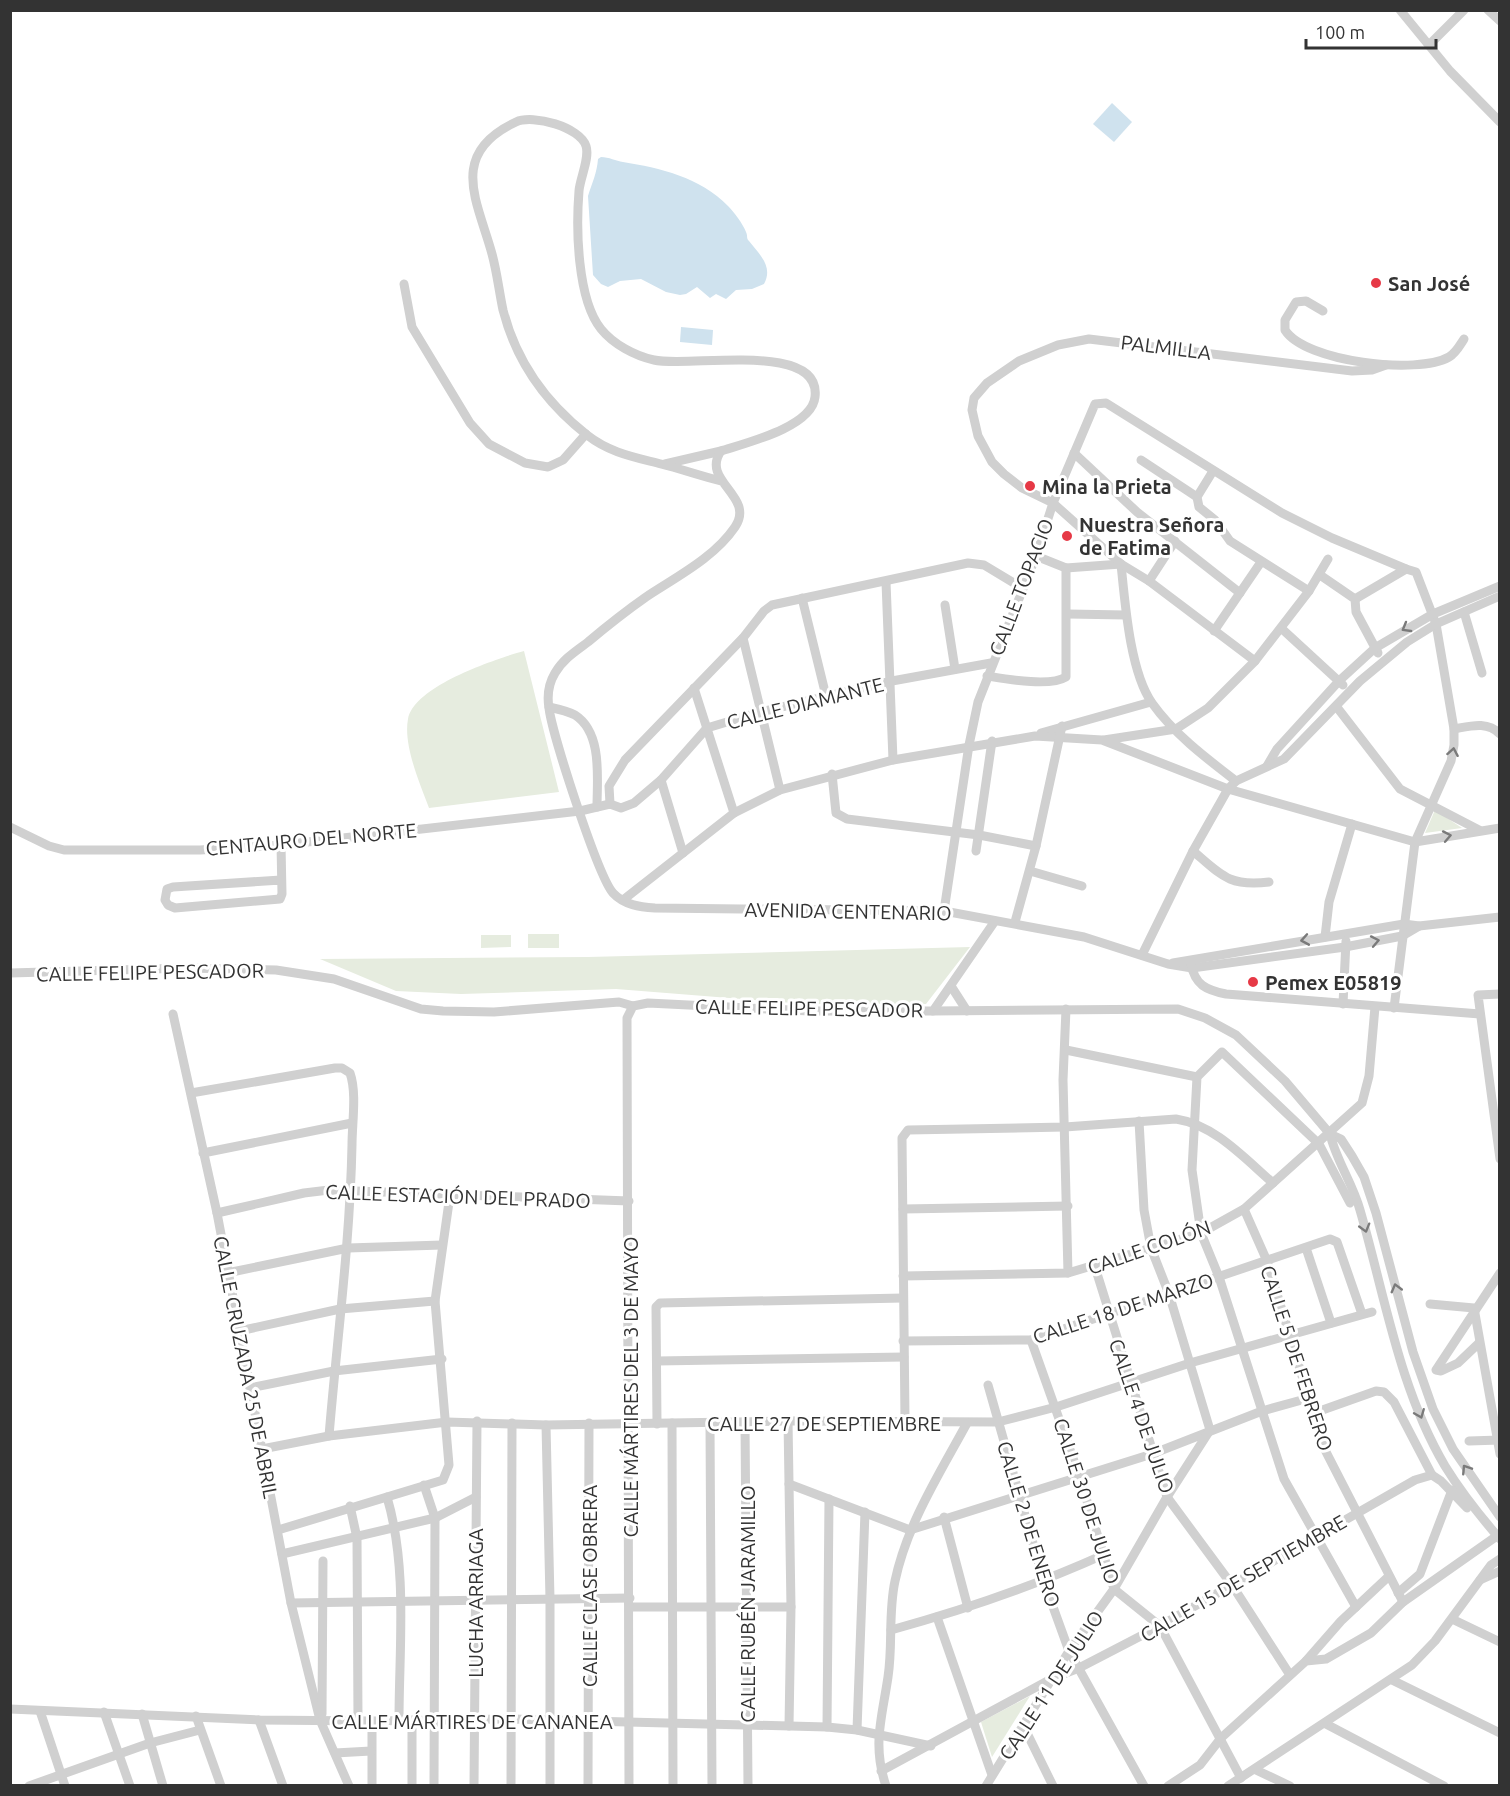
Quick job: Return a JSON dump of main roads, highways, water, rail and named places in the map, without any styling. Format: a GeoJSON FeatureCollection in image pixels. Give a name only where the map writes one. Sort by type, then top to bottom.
{"type":"FeatureCollection","features":[{"type":"Feature","properties":{"kind":"water"},"geometry":{"type":"Polygon","coordinates":[[[1112,103],[1132,122],[1114,142],[1093,124],[1112,103]]]}},
{"type":"Feature","properties":{"kind":"water"},"geometry":{"type":"Polygon","coordinates":[[[601,157],[679,175],[717,196],[738,218],[747,233],[748,240],[764,260],[767,277],[764,284],[752,289],[736,290],[726,299],[716,294],[710,298],[697,287],[680,295],[666,292],[641,279],[620,281],[608,287],[601,284],[593,275],[588,196],[598,159],[601,157]]]}},
{"type":"Feature","properties":{"kind":"water"},"geometry":{"type":"Polygon","coordinates":[[[681,327],[713,330],[712,345],[680,342],[681,327]]]}},
{"type":"Feature","properties":{"kind":"place","name":"San José"},"geometry":{"type":"Point","coordinates":[1376,283]}},
{"type":"Feature","properties":{"kind":"place","name":"Mina la Prieta"},"geometry":{"type":"Point","coordinates":[1030,486]}},
{"type":"Feature","properties":{"kind":"place","name":"Nuestra Señora de Fatima"},"geometry":{"type":"Point","coordinates":[1067,536]}},
{"type":"Feature","properties":{"kind":"place","name":"Pemex E05819"},"geometry":{"type":"Point","coordinates":[1253,982]}}]}
